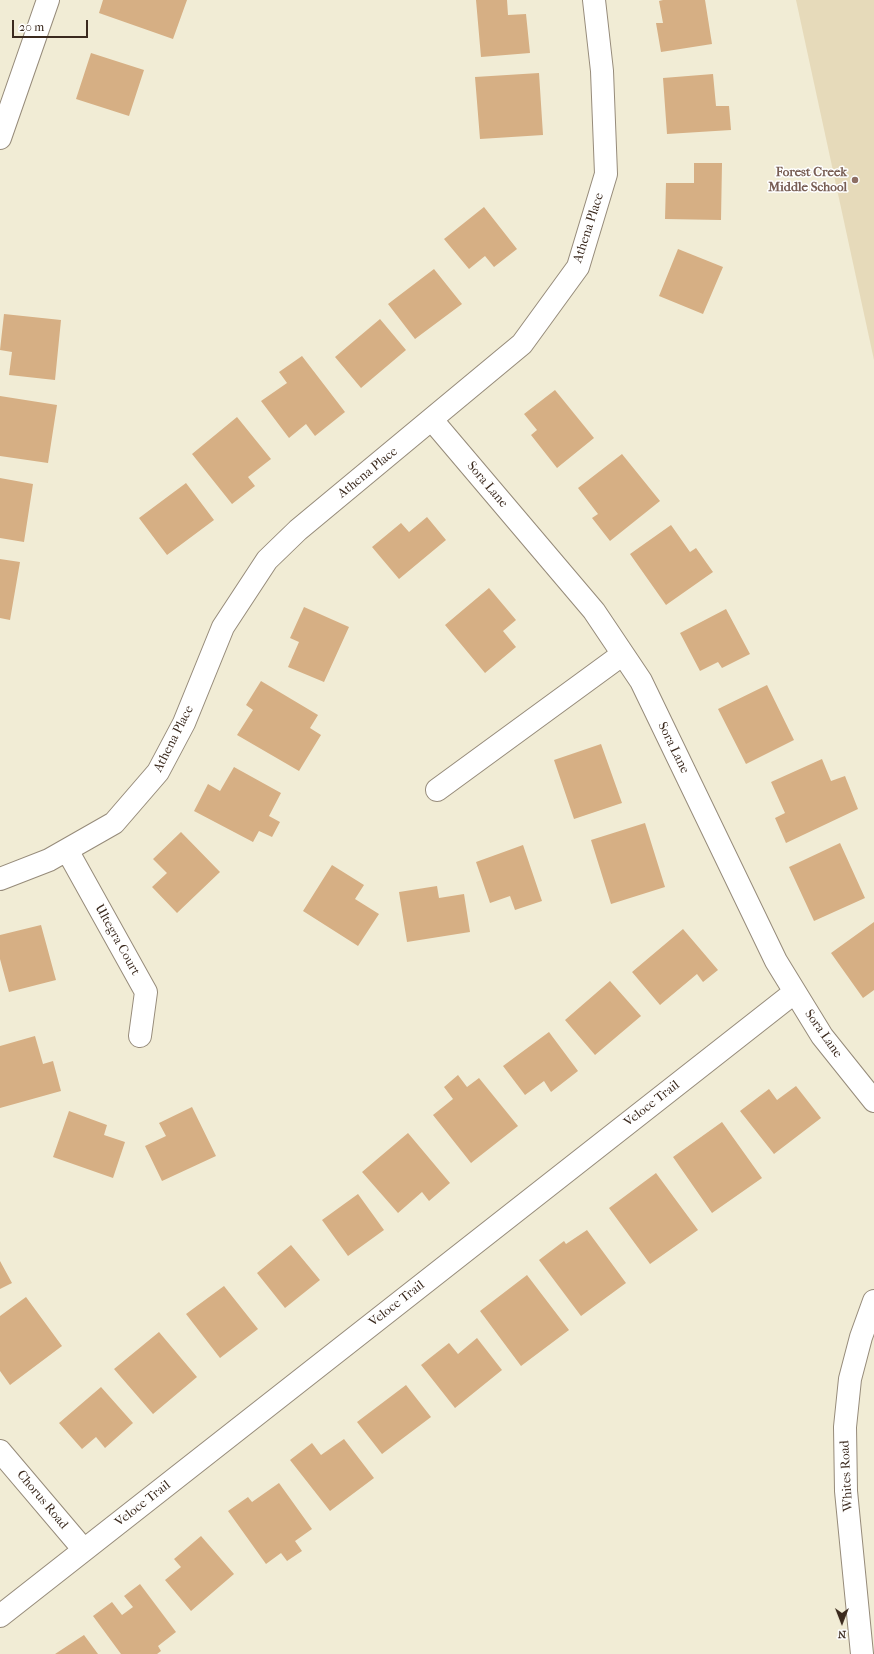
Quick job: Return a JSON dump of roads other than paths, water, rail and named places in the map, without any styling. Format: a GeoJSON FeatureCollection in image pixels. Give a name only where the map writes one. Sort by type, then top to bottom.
{"type":"FeatureCollection","features":[{"type":"Feature","properties":{"kind":"street"},"geometry":{"type":"LineString","coordinates":[[0,138],[48,0]]}},
{"type":"Feature","properties":{"kind":"street","name":"Athena Place"},"geometry":{"type":"LineString","coordinates":[[0,879],[49,860],[114,823],[158,772],[184,723],[223,627],[267,560],[298,530],[522,344],[578,267],[606,174],[602,71],[594,0]]}},
{"type":"Feature","properties":{"kind":"street","name":"Sora Lane"},"geometry":{"type":"LineString","coordinates":[[432,420],[594,611],[641,681],[776,961],[822,1036],[874,1101]]}},
{"type":"Feature","properties":{"kind":"street"},"geometry":{"type":"LineString","coordinates":[[438,790],[623,654]]}},
{"type":"Feature","properties":{"kind":"street","name":"Ultegra Court"},"geometry":{"type":"LineString","coordinates":[[67,850],[146,992],[140,1036]]}},
{"type":"Feature","properties":{"kind":"street","name":"Veloce Trail"},"geometry":{"type":"LineString","coordinates":[[0,1616],[795,992]]}},
{"type":"Feature","properties":{"kind":"street","name":"Whites Road"},"geometry":{"type":"LineString","coordinates":[[862,1654],[846,1491],[845,1427],[850,1379],[861,1337],[874,1301]]}},
{"type":"Feature","properties":{"kind":"street","name":"Chorus Road"},"geometry":{"type":"LineString","coordinates":[[0,1450],[84,1550]]}},
{"type":"Feature","properties":{"kind":"place","name":"Forest Creek Middle School"},"geometry":{"type":"Point","coordinates":[855,180]}}]}
